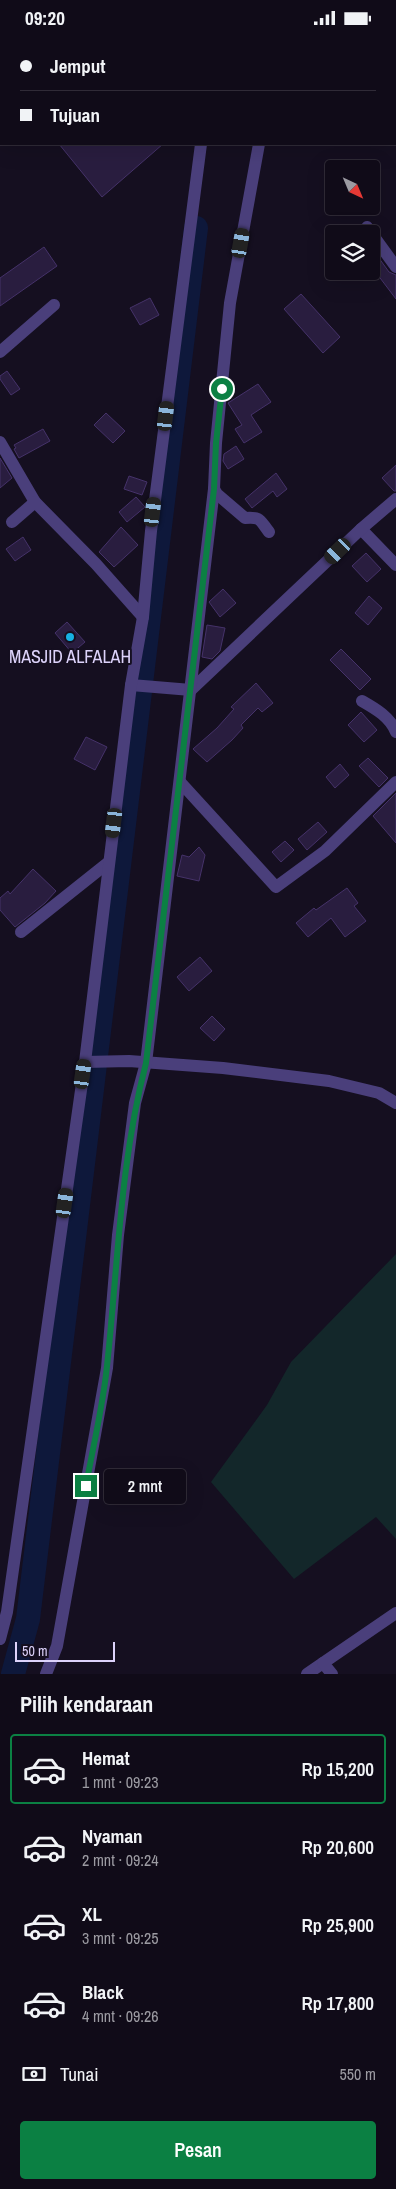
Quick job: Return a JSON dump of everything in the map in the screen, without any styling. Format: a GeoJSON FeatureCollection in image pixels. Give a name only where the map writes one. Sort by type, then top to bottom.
{"type":"FeatureCollection","features":[{"type":"Feature","properties":{"kind":"street"},"geometry":{"type":"LineString","coordinates":[[0,1639],[6,1612],[87,1063],[109,862],[135,685],[151,531],[201,145]]}},
{"type":"Feature","properties":{"kind":"street"},"geometry":{"type":"LineString","coordinates":[[46,1674],[57,1647],[107,1368],[118,1235],[135,1103],[146,1063],[181,783],[214,489],[216,443],[230,303],[259,145]]}},
{"type":"Feature","properties":{"kind":"street"},"geometry":{"type":"LineString","coordinates":[[380,245],[396,267]]}},
{"type":"Feature","properties":{"kind":"street"},"geometry":{"type":"LineString","coordinates":[[0,352],[54,305]]}},
{"type":"Feature","properties":{"kind":"street"},"geometry":{"type":"LineString","coordinates":[[0,442],[35,502],[96,564],[143,617]]}},
{"type":"Feature","properties":{"kind":"street"},"geometry":{"type":"LineString","coordinates":[[214,489],[217,494],[244,517],[253,516],[259,519],[269,532]]}},
{"type":"Feature","properties":{"kind":"street"},"geometry":{"type":"LineString","coordinates":[[135,685],[191,690],[361,529],[396,499]]}},
{"type":"Feature","properties":{"kind":"street"},"geometry":{"type":"LineString","coordinates":[[12,522],[35,502]]}},
{"type":"Feature","properties":{"kind":"street"},"geometry":{"type":"LineString","coordinates":[[361,529],[396,565]]}},
{"type":"Feature","properties":{"kind":"street"},"geometry":{"type":"LineString","coordinates":[[362,701],[387,718],[396,733]]}},
{"type":"Feature","properties":{"kind":"street"},"geometry":{"type":"LineString","coordinates":[[181,783],[276,887],[325,851],[396,782]]}},
{"type":"Feature","properties":{"kind":"street"},"geometry":{"type":"LineString","coordinates":[[21,932],[109,862]]}},
{"type":"Feature","properties":{"kind":"street"},"geometry":{"type":"LineString","coordinates":[[87,1063],[129,1061],[223,1067],[329,1081],[379,1093],[396,1103]]}},
{"type":"Feature","properties":{"kind":"street"},"geometry":{"type":"LineString","coordinates":[[307,1674],[396,1613]]}},
{"type":"Feature","properties":{"kind":"street"},"geometry":{"type":"LineString","coordinates":[[323,1663],[332,1674]]}},
{"type":"Feature","properties":{"kind":"green space"},"geometry":{"type":"Polygon","coordinates":[[[396,1254],[396,1539],[376,1517],[294,1579],[211,1482],[267,1405],[291,1362],[396,1254]]]}},
{"type":"Feature","properties":{"kind":"building"},"geometry":{"type":"Polygon","coordinates":[[[60,145],[162,145],[102,197],[60,145]]]}},
{"type":"Feature","properties":{"kind":"building"},"geometry":{"type":"Polygon","coordinates":[[[44,247],[57,266],[0,306],[0,278],[44,247]]]}},
{"type":"Feature","properties":{"kind":"building"},"geometry":{"type":"Polygon","coordinates":[[[380,260],[389,272],[396,275],[396,299],[380,278],[380,260]]]}},
{"type":"Feature","properties":{"kind":"building"},"geometry":{"type":"Polygon","coordinates":[[[301,294],[340,337],[323,353],[284,309],[301,294]]]}},
{"type":"Feature","properties":{"kind":"building"},"geometry":{"type":"Polygon","coordinates":[[[150,298],[159,315],[140,325],[130,308],[150,298]]]}},
{"type":"Feature","properties":{"kind":"building"},"geometry":{"type":"Polygon","coordinates":[[[7,371],[20,389],[11,395],[0,379],[0,376],[7,371]]]}},
{"type":"Feature","properties":{"kind":"building"},"geometry":{"type":"Polygon","coordinates":[[[258,384],[271,402],[251,415],[262,432],[244,443],[235,429],[242,425],[228,403],[258,384]]]}},
{"type":"Feature","properties":{"kind":"building"},"geometry":{"type":"Polygon","coordinates":[[[106,413],[125,431],[113,443],[94,425],[106,413]]]}},
{"type":"Feature","properties":{"kind":"building"},"geometry":{"type":"Polygon","coordinates":[[[43,429],[50,441],[19,458],[14,445],[43,429]]]}},
{"type":"Feature","properties":{"kind":"building"},"geometry":{"type":"Polygon","coordinates":[[[236,446],[244,459],[228,469],[223,461],[224,454],[236,446]]]}},
{"type":"Feature","properties":{"kind":"building"},"geometry":{"type":"Polygon","coordinates":[[[0,458],[12,478],[0,488],[0,458]]]}},
{"type":"Feature","properties":{"kind":"building"},"geometry":{"type":"Polygon","coordinates":[[[396,465],[396,491],[394,491],[382,478],[396,465]]]}},
{"type":"Feature","properties":{"kind":"building"},"geometry":{"type":"Polygon","coordinates":[[[276,473],[287,489],[277,497],[273,491],[252,508],[245,499],[276,473]]]}},
{"type":"Feature","properties":{"kind":"building"},"geometry":{"type":"Polygon","coordinates":[[[129,476],[147,482],[142,495],[124,489],[129,476]]]}},
{"type":"Feature","properties":{"kind":"building"},"geometry":{"type":"Polygon","coordinates":[[[136,497],[145,507],[127,522],[119,512],[136,497]]]}},
{"type":"Feature","properties":{"kind":"building"},"geometry":{"type":"Polygon","coordinates":[[[121,527],[138,545],[114,567],[99,552],[121,527]]]}},
{"type":"Feature","properties":{"kind":"building"},"geometry":{"type":"Polygon","coordinates":[[[23,537],[31,550],[15,561],[6,549],[23,537]]]}},
{"type":"Feature","properties":{"kind":"building"},"geometry":{"type":"Polygon","coordinates":[[[366,553],[381,569],[367,582],[352,566],[366,553]]]}},
{"type":"Feature","properties":{"kind":"building"},"geometry":{"type":"Polygon","coordinates":[[[223,589],[236,603],[220,617],[209,602],[223,589]]]}},
{"type":"Feature","properties":{"kind":"building"},"geometry":{"type":"Polygon","coordinates":[[[369,596],[382,608],[368,625],[355,613],[369,596]]]}},
{"type":"Feature","properties":{"kind":"building","name":"MASJID ALFALAH"},"geometry":{"type":"Polygon","coordinates":[[[67,622],[85,642],[72,653],[55,633],[67,622]]]}},
{"type":"Feature","properties":{"kind":"building"},"geometry":{"type":"Polygon","coordinates":[[[207,625],[225,628],[220,651],[212,659],[202,657],[207,625]]]}},
{"type":"Feature","properties":{"kind":"building"},"geometry":{"type":"Polygon","coordinates":[[[341,649],[371,679],[360,690],[330,660],[341,649]]]}},
{"type":"Feature","properties":{"kind":"building"},"geometry":{"type":"Polygon","coordinates":[[[256,683],[273,703],[262,712],[258,708],[241,725],[243,728],[232,740],[207,762],[193,749],[217,728],[234,709],[231,707],[256,683]]]}},
{"type":"Feature","properties":{"kind":"building"},"geometry":{"type":"Polygon","coordinates":[[[361,712],[377,730],[364,742],[348,725],[361,712]]]}},
{"type":"Feature","properties":{"kind":"building"},"geometry":{"type":"Polygon","coordinates":[[[86,737],[107,747],[95,770],[74,759],[86,737]]]}},
{"type":"Feature","properties":{"kind":"building"},"geometry":{"type":"Polygon","coordinates":[[[368,758],[388,778],[379,787],[359,766],[368,758]]]}},
{"type":"Feature","properties":{"kind":"building"},"geometry":{"type":"Polygon","coordinates":[[[340,764],[349,775],[335,788],[326,777],[340,764]]]}},
{"type":"Feature","properties":{"kind":"building"},"geometry":{"type":"Polygon","coordinates":[[[396,793],[396,843],[373,816],[396,793]]]}},
{"type":"Feature","properties":{"kind":"building"},"geometry":{"type":"Polygon","coordinates":[[[318,822],[327,832],[307,850],[298,839],[318,822]]]}},
{"type":"Feature","properties":{"kind":"building"},"geometry":{"type":"Polygon","coordinates":[[[285,841],[294,850],[281,862],[272,852],[285,841]]]}},
{"type":"Feature","properties":{"kind":"building"},"geometry":{"type":"Polygon","coordinates":[[[199,847],[205,855],[199,881],[177,876],[182,855],[189,857],[199,847]]]}},
{"type":"Feature","properties":{"kind":"building"},"geometry":{"type":"Polygon","coordinates":[[[33,869],[56,891],[45,903],[15,927],[0,910],[0,898],[8,891],[10,894],[33,869]]]}},
{"type":"Feature","properties":{"kind":"building"},"geometry":{"type":"Polygon","coordinates":[[[347,888],[358,903],[354,906],[366,921],[345,937],[331,918],[308,937],[296,923],[314,908],[316,910],[347,888]]]}},
{"type":"Feature","properties":{"kind":"building"},"geometry":{"type":"Polygon","coordinates":[[[200,957],[212,971],[189,991],[177,977],[200,957]]]}},
{"type":"Feature","properties":{"kind":"building"},"geometry":{"type":"Polygon","coordinates":[[[212,1016],[225,1029],[214,1041],[200,1028],[212,1016]]]}},
{"type":"Feature","properties":{"kind":"waterway"},"geometry":{"type":"LineString","coordinates":[[13,1674],[28,1619],[196,228]]}},
{"type":"Feature","properties":{"kind":"place","name":"MASJID ALFALAH"},"geometry":{"type":"Point","coordinates":[70,637]}},
{"type":"Feature","properties":{"kind":"route"},"geometry":{"type":"LineString","coordinates":[[86,1486],[107,1368],[118,1235],[135,1103],[146,1063],[214,489],[216,443],[222,389]]}}]}
